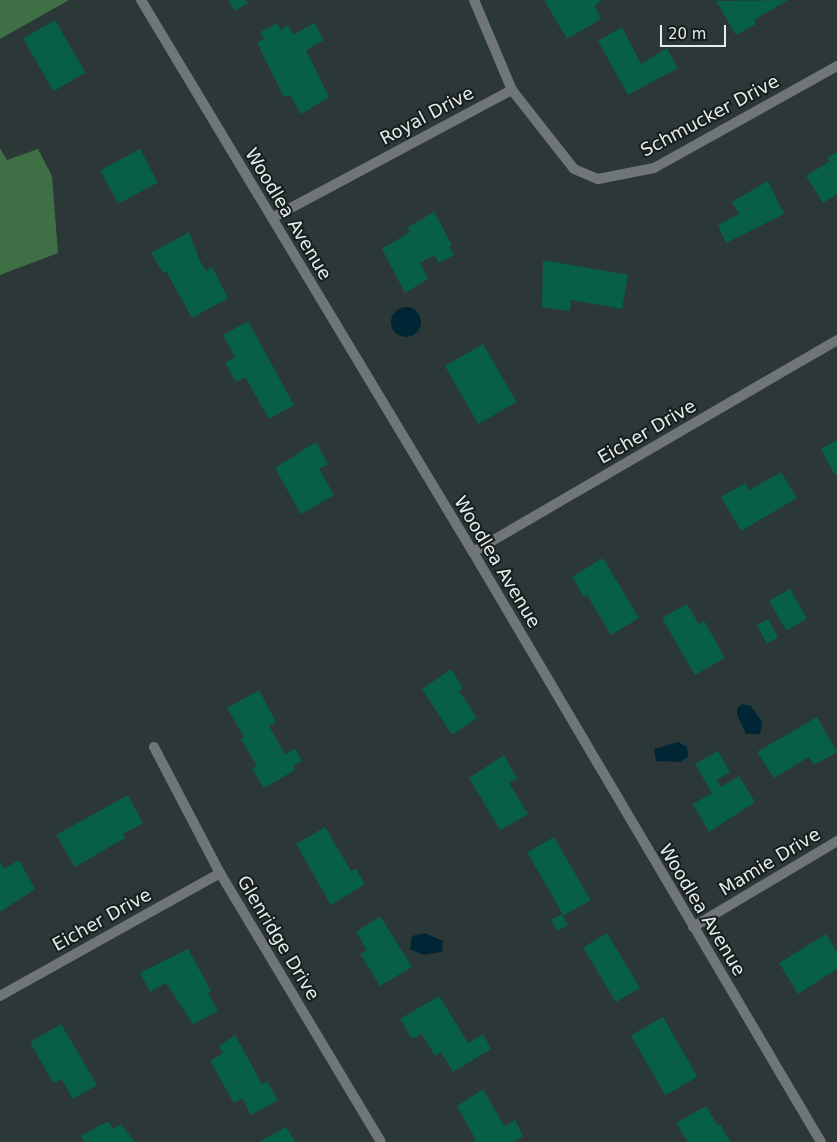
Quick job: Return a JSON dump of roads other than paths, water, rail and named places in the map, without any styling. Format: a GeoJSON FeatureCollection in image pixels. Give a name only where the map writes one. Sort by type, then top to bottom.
{"type":"FeatureCollection","features":[{"type":"Feature","properties":{"kind":"street","name":"Woodlea Avenue"},"geometry":{"type":"LineString","coordinates":[[140,0],[473,552],[821,1142]]}},
{"type":"Feature","properties":{"kind":"street"},"geometry":{"type":"LineString","coordinates":[[474,0],[512,90]]}},
{"type":"Feature","properties":{"kind":"street","name":"Schmucker Drive"},"geometry":{"type":"LineString","coordinates":[[512,90],[574,170],[598,179],[654,168],[837,66]]}},
{"type":"Feature","properties":{"kind":"street","name":"Royal Drive"},"geometry":{"type":"LineString","coordinates":[[272,218],[512,90]]}},
{"type":"Feature","properties":{"kind":"street","name":"Eicher Drive"},"geometry":{"type":"LineString","coordinates":[[473,552],[837,340]]}},
{"type":"Feature","properties":{"kind":"street","name":"Glenridge Drive"},"geometry":{"type":"LineString","coordinates":[[154,747],[220,873],[380,1142]]}},
{"type":"Feature","properties":{"kind":"street","name":"Mamie Drive"},"geometry":{"type":"LineString","coordinates":[[693,927],[837,841]]}},
{"type":"Feature","properties":{"kind":"street","name":"Eicher Drive"},"geometry":{"type":"LineString","coordinates":[[0,996],[220,873]]}},
{"type":"Feature","properties":{"kind":"water"},"geometry":{"type":"Polygon","coordinates":[[[406,307],[412,308],[420,316],[420,328],[412,336],[406,337],[400,336],[392,328],[391,322],[392,316],[400,308],[406,307]]]}},
{"type":"Feature","properties":{"kind":"water"},"geometry":{"type":"Polygon","coordinates":[[[742,704],[751,706],[762,722],[760,734],[746,734],[737,714],[737,708],[742,704]]]}},
{"type":"Feature","properties":{"kind":"water"},"geometry":{"type":"Polygon","coordinates":[[[678,742],[687,747],[688,757],[680,762],[656,761],[654,749],[678,742]]]}},
{"type":"Feature","properties":{"kind":"water"},"geometry":{"type":"Polygon","coordinates":[[[425,933],[443,941],[442,952],[423,955],[410,949],[412,936],[425,933]]]}}]}
